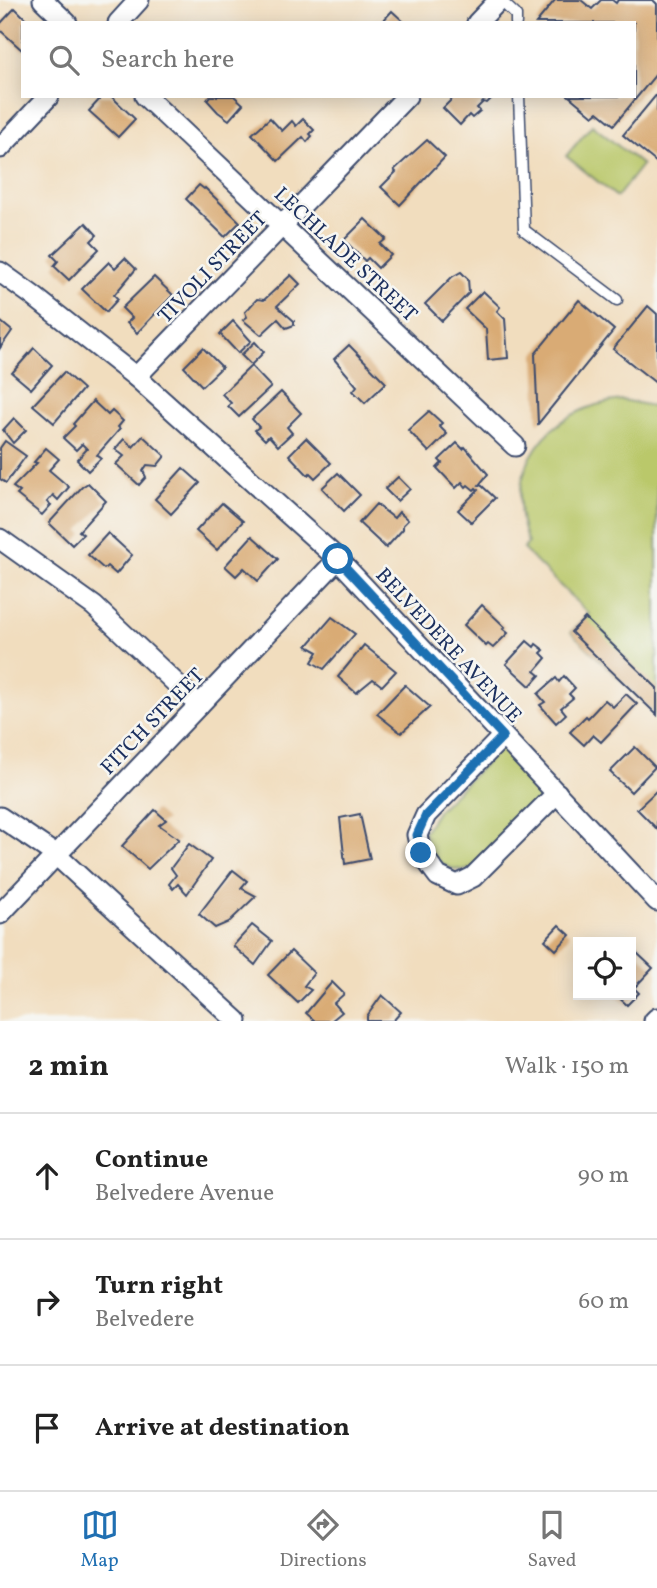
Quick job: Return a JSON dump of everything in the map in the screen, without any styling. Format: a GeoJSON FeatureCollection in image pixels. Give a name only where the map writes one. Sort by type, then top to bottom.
{"type":"FeatureCollection","features":[{"type":"Feature","properties":{"kind":"street"},"geometry":{"type":"LineString","coordinates":[[43,0],[64,21]]}},
{"type":"Feature","properties":{"kind":"street"},"geometry":{"type":"LineString","coordinates":[[120,21],[139,0]]}},
{"type":"Feature","properties":{"kind":"street"},"geometry":{"type":"LineString","coordinates":[[479,21],[499,0]]}},
{"type":"Feature","properties":{"kind":"street"},"geometry":{"type":"LineString","coordinates":[[0,148],[47,98]]}},
{"type":"Feature","properties":{"kind":"street","name":"LECHLADE STREET"},"geometry":{"type":"LineString","coordinates":[[147,98],[515,446]]}},
{"type":"Feature","properties":{"kind":"street","name":"TIVOLI STREET"},"geometry":{"type":"LineString","coordinates":[[135,377],[405,98]]}},
{"type":"Feature","properties":{"kind":"street","name":"BELVEDERE AVENUE"},"geometry":{"type":"LineString","coordinates":[[0,272],[135,377],[338,559],[657,901]]}},
{"type":"Feature","properties":{"kind":"street"},"geometry":{"type":"LineString","coordinates":[[0,539],[94,606],[199,705]]}},
{"type":"Feature","properties":{"kind":"street","name":"FITCH STREET"},"geometry":{"type":"LineString","coordinates":[[0,914],[338,559]]}},
{"type":"Feature","properties":{"kind":"street"},"geometry":{"type":"LineString","coordinates":[[503,736],[426,815],[417,835],[421,853],[438,876],[457,885],[473,877],[556,793]]}},
{"type":"Feature","properties":{"kind":"street"},"geometry":{"type":"LineString","coordinates":[[0,817],[56,855],[237,1021]]}},
{"type":"Feature","properties":{"kind":"lane"},"geometry":{"type":"LineString","coordinates":[[499,0],[516,15],[516,21]]}},
{"type":"Feature","properties":{"kind":"lane"},"geometry":{"type":"LineString","coordinates":[[519,98],[524,230],[617,300]]}},
{"type":"Feature","properties":{"kind":"green space"},"geometry":{"type":"Polygon","coordinates":[[[592,125],[642,165],[617,197],[566,156],[592,125]]]}},
{"type":"Feature","properties":{"kind":"green space"},"geometry":{"type":"Polygon","coordinates":[[[622,400],[657,407],[657,715],[571,632],[589,614],[523,549],[528,543],[521,516],[520,491],[526,468],[537,447],[552,429],[572,415],[596,405],[622,400]]]}},
{"type":"Feature","properties":{"kind":"green space"},"geometry":{"type":"Polygon","coordinates":[[[503,746],[551,796],[473,869],[463,870],[447,866],[440,862],[430,849],[424,832],[438,810],[503,746]]]}},
{"type":"Feature","properties":{"kind":"building"},"geometry":{"type":"Polygon","coordinates":[[[555,0],[581,0],[592,9],[601,0],[612,0],[616,3],[618,0],[653,0],[657,4],[657,73],[614,125],[598,112],[593,116],[571,98],[636,98],[636,21],[538,21],[555,0]]]}},
{"type":"Feature","properties":{"kind":"building"},"geometry":{"type":"Polygon","coordinates":[[[15,8],[28,21],[21,21],[21,49],[0,30],[0,24],[15,8]]]}},
{"type":"Feature","properties":{"kind":"building"},"geometry":{"type":"Polygon","coordinates":[[[392,11],[403,21],[383,21],[392,11]]]}},
{"type":"Feature","properties":{"kind":"building"},"geometry":{"type":"Polygon","coordinates":[[[657,94],[657,163],[623,135],[657,94]]]}},
{"type":"Feature","properties":{"kind":"building"},"geometry":{"type":"Polygon","coordinates":[[[113,98],[135,119],[118,137],[89,111],[100,99],[113,98]]]}},
{"type":"Feature","properties":{"kind":"building"},"geometry":{"type":"Polygon","coordinates":[[[236,98],[243,104],[229,120],[207,100],[236,98]]]}},
{"type":"Feature","properties":{"kind":"building"},"geometry":{"type":"Polygon","coordinates":[[[453,98],[492,98],[487,103],[483,102],[477,108],[480,111],[472,118],[469,115],[460,125],[443,108],[453,98]]]}},
{"type":"Feature","properties":{"kind":"building"},"geometry":{"type":"Polygon","coordinates":[[[270,118],[282,131],[292,121],[296,126],[303,119],[314,130],[310,134],[312,136],[307,142],[303,137],[278,161],[252,134],[270,118]]]}},
{"type":"Feature","properties":{"kind":"building"},"geometry":{"type":"Polygon","coordinates":[[[427,140],[445,157],[400,205],[381,187],[396,172],[394,170],[427,140]]]}},
{"type":"Feature","properties":{"kind":"building"},"geometry":{"type":"Polygon","coordinates":[[[199,185],[240,222],[225,237],[186,199],[199,185]]]}},
{"type":"Feature","properties":{"kind":"building"},"geometry":{"type":"Polygon","coordinates":[[[365,219],[386,239],[380,244],[391,255],[378,268],[368,258],[365,261],[344,240],[365,219]]]}},
{"type":"Feature","properties":{"kind":"building"},"geometry":{"type":"Polygon","coordinates":[[[86,223],[97,235],[91,241],[99,249],[69,280],[54,266],[58,261],[52,255],[86,223]]]}},
{"type":"Feature","properties":{"kind":"building"},"geometry":{"type":"Polygon","coordinates":[[[125,258],[136,269],[114,295],[118,299],[106,312],[82,289],[109,262],[115,268],[125,258]]]}},
{"type":"Feature","properties":{"kind":"building"},"geometry":{"type":"Polygon","coordinates":[[[461,272],[468,279],[469,293],[442,321],[425,304],[452,277],[461,272]]]}},
{"type":"Feature","properties":{"kind":"building"},"geometry":{"type":"Polygon","coordinates":[[[291,275],[300,284],[277,306],[294,321],[294,325],[286,328],[278,319],[261,335],[243,320],[247,317],[245,312],[257,299],[264,300],[291,275]]]}},
{"type":"Feature","properties":{"kind":"building"},"geometry":{"type":"Polygon","coordinates":[[[154,277],[173,295],[137,333],[127,323],[132,318],[122,308],[154,277]]]}},
{"type":"Feature","properties":{"kind":"building"},"geometry":{"type":"Polygon","coordinates":[[[483,291],[500,307],[497,311],[505,319],[508,358],[488,360],[486,329],[465,309],[483,291]]]}},
{"type":"Feature","properties":{"kind":"building"},"geometry":{"type":"Polygon","coordinates":[[[579,300],[614,330],[538,424],[535,354],[579,300]]]}},
{"type":"Feature","properties":{"kind":"building"},"geometry":{"type":"Polygon","coordinates":[[[648,306],[657,314],[657,384],[613,349],[648,306]]]}},
{"type":"Feature","properties":{"kind":"building"},"geometry":{"type":"Polygon","coordinates":[[[0,321],[12,331],[0,348],[0,321]]]}},
{"type":"Feature","properties":{"kind":"building"},"geometry":{"type":"Polygon","coordinates":[[[233,321],[251,341],[238,353],[220,334],[233,321]]]}},
{"type":"Feature","properties":{"kind":"building"},"geometry":{"type":"Polygon","coordinates":[[[255,342],[264,352],[251,365],[241,355],[255,342]]]}},
{"type":"Feature","properties":{"kind":"building"},"geometry":{"type":"Polygon","coordinates":[[[349,345],[386,383],[365,403],[353,391],[357,386],[334,359],[349,345]]]}},
{"type":"Feature","properties":{"kind":"building"},"geometry":{"type":"Polygon","coordinates":[[[34,348],[52,365],[31,389],[12,373],[34,348]]]}},
{"type":"Feature","properties":{"kind":"building"},"geometry":{"type":"Polygon","coordinates":[[[203,348],[222,367],[202,386],[184,367],[203,348]]]}},
{"type":"Feature","properties":{"kind":"building"},"geometry":{"type":"Polygon","coordinates":[[[251,366],[271,387],[239,417],[228,406],[231,403],[222,394],[251,366]]]}},
{"type":"Feature","properties":{"kind":"building"},"geometry":{"type":"Polygon","coordinates":[[[64,372],[83,389],[54,423],[33,405],[64,372]]]}},
{"type":"Feature","properties":{"kind":"building"},"geometry":{"type":"Polygon","coordinates":[[[281,392],[301,413],[287,427],[292,433],[278,446],[269,436],[265,440],[255,430],[259,427],[252,419],[281,392]]]}},
{"type":"Feature","properties":{"kind":"building"},"geometry":{"type":"Polygon","coordinates":[[[93,401],[108,415],[112,411],[123,421],[118,427],[120,429],[97,455],[101,458],[88,471],[77,460],[87,449],[82,444],[76,450],[63,438],[93,401]]]}},
{"type":"Feature","properties":{"kind":"building"},"geometry":{"type":"Polygon","coordinates":[[[429,411],[442,423],[439,426],[447,434],[429,452],[408,430],[429,411]]]}},
{"type":"Feature","properties":{"kind":"building"},"geometry":{"type":"Polygon","coordinates":[[[14,418],[26,430],[13,443],[3,430],[14,418]]]}},
{"type":"Feature","properties":{"kind":"building"},"geometry":{"type":"Polygon","coordinates":[[[143,436],[165,456],[157,466],[147,465],[143,471],[146,477],[139,485],[116,464],[124,456],[115,449],[124,439],[133,447],[143,436]]]}},
{"type":"Feature","properties":{"kind":"building"},"geometry":{"type":"Polygon","coordinates":[[[306,438],[331,463],[315,478],[310,473],[308,475],[289,455],[306,438]]]}},
{"type":"Feature","properties":{"kind":"building"},"geometry":{"type":"Polygon","coordinates":[[[5,441],[26,456],[6,483],[0,479],[0,448],[5,441]]]}},
{"type":"Feature","properties":{"kind":"building"},"geometry":{"type":"Polygon","coordinates":[[[457,443],[463,449],[465,447],[488,474],[479,485],[495,498],[471,522],[458,510],[478,490],[468,485],[466,487],[462,482],[456,488],[437,468],[442,463],[439,460],[457,443]]]}},
{"type":"Feature","properties":{"kind":"building"},"geometry":{"type":"Polygon","coordinates":[[[46,448],[59,459],[49,470],[69,487],[58,500],[53,495],[47,502],[51,505],[42,515],[17,495],[20,492],[13,487],[37,463],[34,462],[46,448]]]}},
{"type":"Feature","properties":{"kind":"building"},"geometry":{"type":"Polygon","coordinates":[[[183,468],[200,483],[171,514],[155,499],[183,468]]]}},
{"type":"Feature","properties":{"kind":"building"},"geometry":{"type":"Polygon","coordinates":[[[338,473],[360,495],[344,511],[322,488],[338,473]]]}},
{"type":"Feature","properties":{"kind":"building"},"geometry":{"type":"Polygon","coordinates":[[[398,477],[410,489],[397,501],[385,489],[398,477]]]}},
{"type":"Feature","properties":{"kind":"building"},"geometry":{"type":"Polygon","coordinates":[[[88,483],[106,501],[79,531],[83,534],[72,545],[49,523],[88,483]]]}},
{"type":"Feature","properties":{"kind":"building"},"geometry":{"type":"Polygon","coordinates":[[[222,503],[243,521],[217,550],[196,531],[222,503]]]}},
{"type":"Feature","properties":{"kind":"building"},"geometry":{"type":"Polygon","coordinates":[[[376,504],[394,518],[399,512],[408,520],[386,548],[359,523],[376,504]]]}},
{"type":"Feature","properties":{"kind":"building"},"geometry":{"type":"Polygon","coordinates":[[[108,533],[132,555],[116,574],[107,566],[104,569],[88,555],[108,533]]]}},
{"type":"Feature","properties":{"kind":"building"},"geometry":{"type":"Polygon","coordinates":[[[252,536],[278,559],[258,581],[244,568],[236,576],[225,566],[252,536]]]}},
{"type":"Feature","properties":{"kind":"building"},"geometry":{"type":"Polygon","coordinates":[[[482,605],[508,633],[493,648],[488,644],[486,646],[464,625],[482,605]]]}},
{"type":"Feature","properties":{"kind":"building"},"geometry":{"type":"Polygon","coordinates":[[[332,617],[355,634],[324,669],[312,662],[318,652],[307,646],[332,617]]]}},
{"type":"Feature","properties":{"kind":"building"},"geometry":{"type":"Polygon","coordinates":[[[585,618],[657,688],[657,715],[571,632],[585,618]]]}},
{"type":"Feature","properties":{"kind":"building"},"geometry":{"type":"Polygon","coordinates":[[[527,641],[544,650],[541,653],[546,658],[535,671],[540,675],[530,686],[506,664],[527,641]]]}},
{"type":"Feature","properties":{"kind":"building"},"geometry":{"type":"Polygon","coordinates":[[[364,645],[396,671],[382,686],[373,679],[356,693],[338,677],[364,645]]]}},
{"type":"Feature","properties":{"kind":"building"},"geometry":{"type":"Polygon","coordinates":[[[564,676],[575,688],[569,694],[573,698],[561,708],[566,714],[556,723],[540,705],[545,702],[538,694],[556,678],[559,682],[564,676]]]}},
{"type":"Feature","properties":{"kind":"building"},"geometry":{"type":"Polygon","coordinates":[[[405,685],[430,707],[401,733],[377,714],[405,685]]]}},
{"type":"Feature","properties":{"kind":"building"},"geometry":{"type":"Polygon","coordinates":[[[626,694],[637,704],[601,742],[593,735],[584,745],[570,732],[605,700],[613,707],[626,694]]]}},
{"type":"Feature","properties":{"kind":"building"},"geometry":{"type":"Polygon","coordinates":[[[635,747],[655,767],[631,792],[610,772],[635,747]]]}},
{"type":"Feature","properties":{"kind":"building"},"geometry":{"type":"Polygon","coordinates":[[[657,790],[657,829],[637,809],[657,790]]]}},
{"type":"Feature","properties":{"kind":"building"},"geometry":{"type":"Polygon","coordinates":[[[155,810],[166,820],[159,825],[179,839],[148,869],[122,846],[155,810]]]}},
{"type":"Feature","properties":{"kind":"building"},"geometry":{"type":"Polygon","coordinates":[[[360,814],[370,859],[345,864],[340,818],[360,814]]]}},
{"type":"Feature","properties":{"kind":"building"},"geometry":{"type":"Polygon","coordinates":[[[189,844],[211,860],[187,894],[178,884],[173,889],[169,884],[176,875],[171,868],[189,844]]]}},
{"type":"Feature","properties":{"kind":"building"},"geometry":{"type":"Polygon","coordinates":[[[233,870],[247,881],[241,888],[256,896],[229,922],[215,928],[199,914],[233,870]]]}},
{"type":"Feature","properties":{"kind":"building"},"geometry":{"type":"Polygon","coordinates":[[[252,925],[272,941],[255,965],[233,946],[252,925]]]}},
{"type":"Feature","properties":{"kind":"building"},"geometry":{"type":"Polygon","coordinates":[[[559,925],[570,935],[556,950],[545,940],[559,925]]]}},
{"type":"Feature","properties":{"kind":"building"},"geometry":{"type":"Polygon","coordinates":[[[291,951],[314,973],[304,986],[311,990],[298,1003],[268,975],[291,951]]]}},
{"type":"Feature","properties":{"kind":"building"},"geometry":{"type":"Polygon","coordinates":[[[636,954],[653,968],[636,986],[636,954]]]}},
{"type":"Feature","properties":{"kind":"building"},"geometry":{"type":"Polygon","coordinates":[[[332,982],[344,994],[334,1003],[342,1012],[331,1021],[315,1021],[306,1013],[332,982]]]}},
{"type":"Feature","properties":{"kind":"building"},"geometry":{"type":"Polygon","coordinates":[[[382,995],[401,1012],[393,1021],[367,1021],[367,1016],[382,995]]]}},
{"type":"Feature","properties":{"kind":"route"},"geometry":{"type":"LineString","coordinates":[[338,559],[503,736],[426,815],[417,835],[421,853]]}}]}
